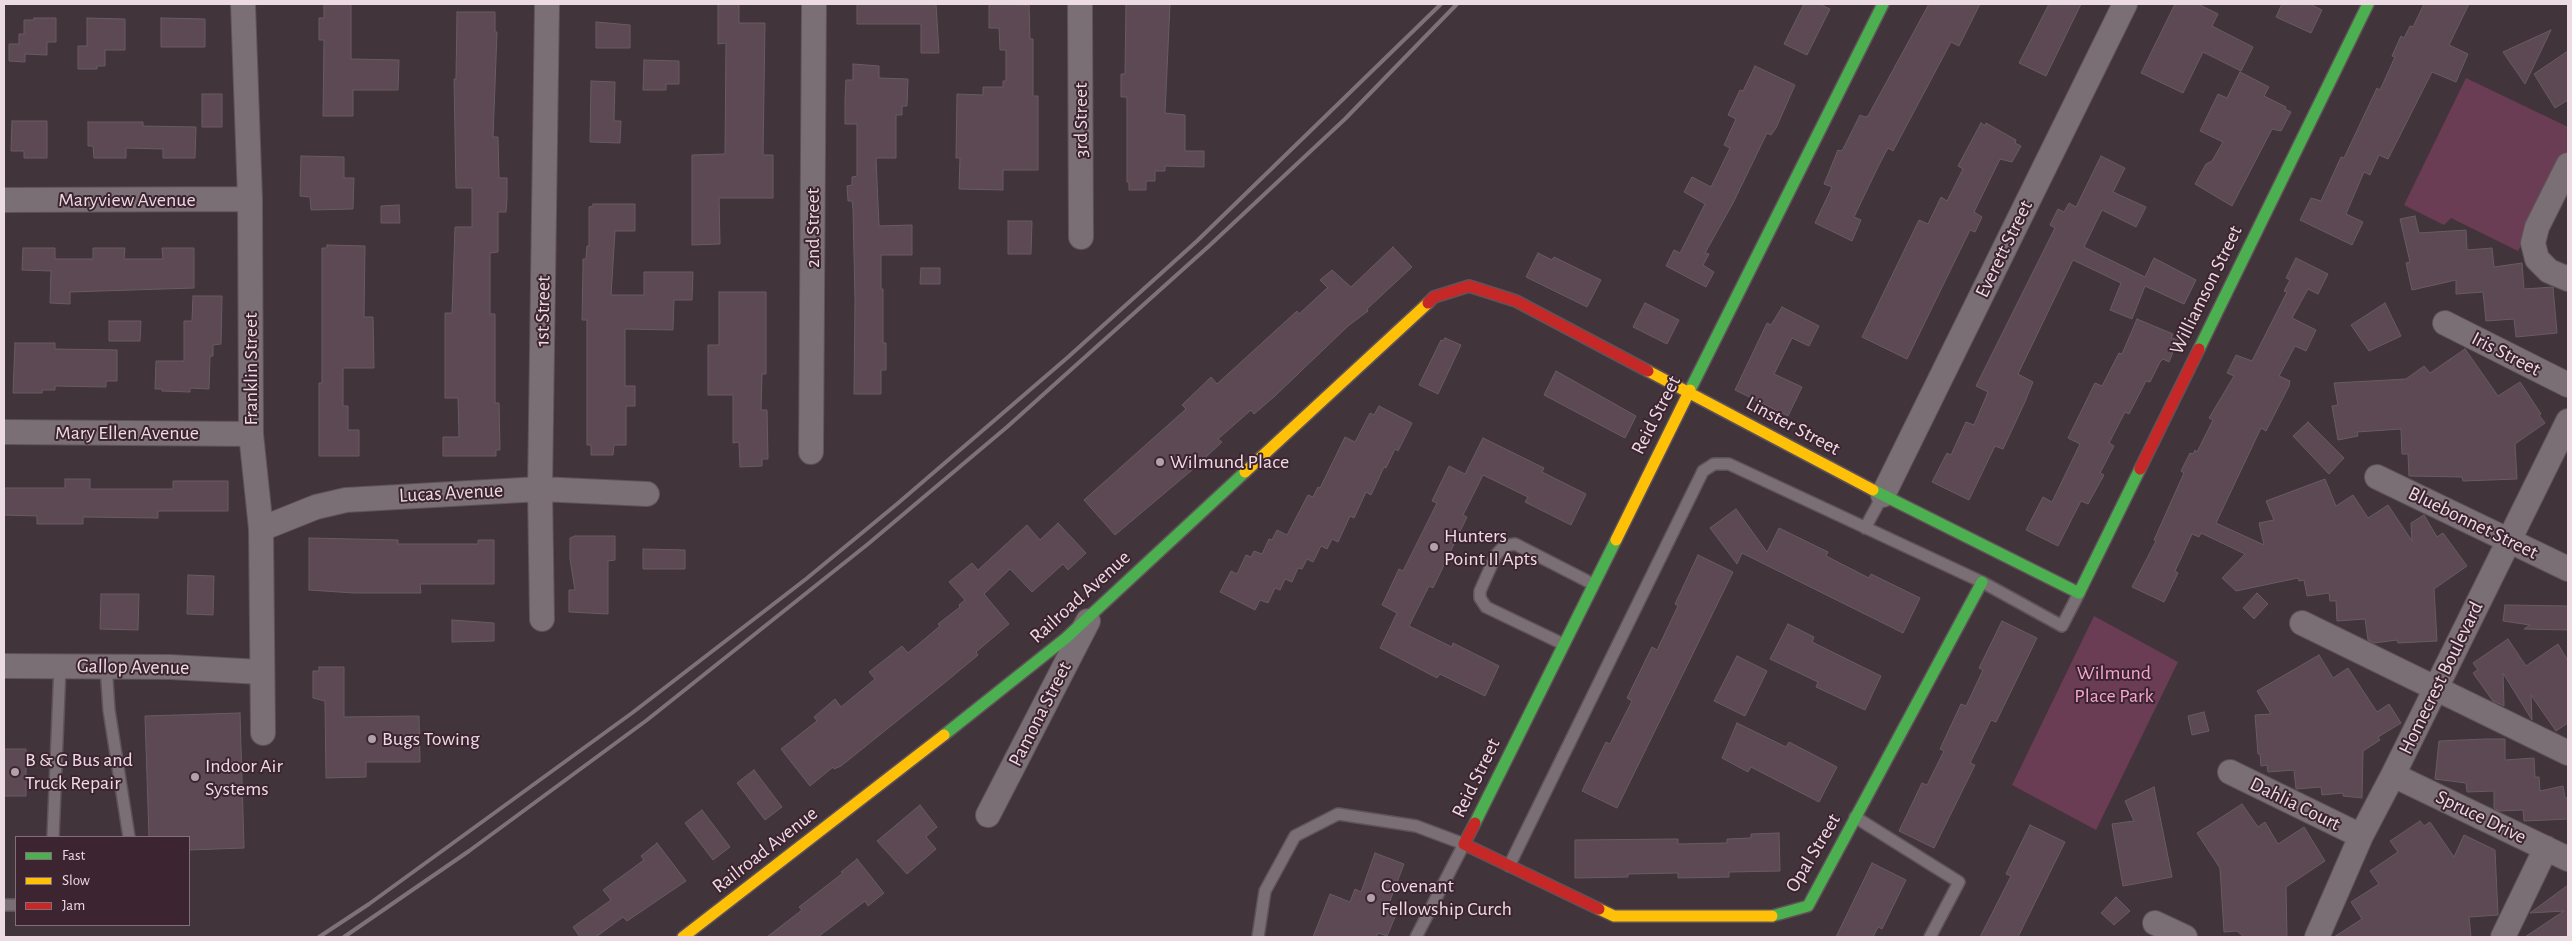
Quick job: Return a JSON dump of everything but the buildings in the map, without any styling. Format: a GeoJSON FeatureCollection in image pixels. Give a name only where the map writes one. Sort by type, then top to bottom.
{"type":"FeatureCollection","features":[{"type":"Feature","properties":{"kind":"street","name":"Franklin Street"},"geometry":{"type":"LineString","coordinates":[[243,4],[250,199],[251,434],[261,529],[263,733]]}},
{"type":"Feature","properties":{"kind":"street","name":"1st Street"},"geometry":{"type":"LineString","coordinates":[[542,618],[540,488],[547,4]]}},
{"type":"Feature","properties":{"kind":"street","name":"2nd Street"},"geometry":{"type":"LineString","coordinates":[[811,452],[814,4]]}},
{"type":"Feature","properties":{"kind":"street","name":"3rd Street"},"geometry":{"type":"LineString","coordinates":[[1080,4],[1081,237]]}},
{"type":"Feature","properties":{"kind":"street","name":"Reid Street"},"geometry":{"type":"LineString","coordinates":[[1464,844],[1882,4]]}},
{"type":"Feature","properties":{"kind":"street","name":"Everett Street"},"geometry":{"type":"LineString","coordinates":[[1883,495],[2125,4]]}},
{"type":"Feature","properties":{"kind":"street","name":"Williamson Street"},"geometry":{"type":"LineString","coordinates":[[2079,593],[2368,4]]}},
{"type":"Feature","properties":{"kind":"street"},"geometry":{"type":"LineString","coordinates":[[2568,165],[2537,227],[2533,243],[2537,259],[2549,271],[2568,279]]}},
{"type":"Feature","properties":{"kind":"street","name":"Maryview Avenue"},"geometry":{"type":"LineString","coordinates":[[4,200],[250,199]]}},
{"type":"Feature","properties":{"kind":"street","name":"Railroad Avenue"},"geometry":{"type":"LineString","coordinates":[[683,937],[993,697],[1092,613],[1434,297],[1469,286],[1491,292]]}},
{"type":"Feature","properties":{"kind":"street","name":"Linster Street"},"geometry":{"type":"LineString","coordinates":[[1491,292],[1516,301],[1883,495],[2079,593]]}},
{"type":"Feature","properties":{"kind":"street","name":"Iris Street"},"geometry":{"type":"LineString","coordinates":[[2445,323],[2568,385]]}},
{"type":"Feature","properties":{"kind":"street","name":"Homecrest Boulevard"},"geometry":{"type":"LineString","coordinates":[[2318,937],[2360,836],[2393,775],[2568,421]]}},
{"type":"Feature","properties":{"kind":"street","name":"Mary Ellen Avenue"},"geometry":{"type":"LineString","coordinates":[[4,432],[251,434]]}},
{"type":"Feature","properties":{"kind":"street","name":"Bluebonnet Street"},"geometry":{"type":"LineString","coordinates":[[2378,477],[2568,569]]}},
{"type":"Feature","properties":{"kind":"street","name":"Lucas Avenue"},"geometry":{"type":"LineString","coordinates":[[261,529],[316,507],[346,500],[540,488],[647,494]]}},
{"type":"Feature","properties":{"kind":"street","name":"Opal Street"},"geometry":{"type":"LineString","coordinates":[[1464,844],[1614,916],[1774,916],[1808,906],[1982,582]]}},
{"type":"Feature","properties":{"kind":"street","name":"Pamona Street"},"geometry":{"type":"LineString","coordinates":[[988,815],[1092,613]]}},
{"type":"Feature","properties":{"kind":"street"},"geometry":{"type":"LineString","coordinates":[[2302,623],[2568,753]]}},
{"type":"Feature","properties":{"kind":"street","name":"Gallop Avenue"},"geometry":{"type":"LineString","coordinates":[[4,666],[106,666],[261,672]]}},
{"type":"Feature","properties":{"kind":"street","name":"Dahlia Court"},"geometry":{"type":"LineString","coordinates":[[2230,772],[2360,836]]}},
{"type":"Feature","properties":{"kind":"street","name":"Spruce Drive"},"geometry":{"type":"LineString","coordinates":[[2393,775],[2568,859]]}},
{"type":"Feature","properties":{"kind":"street"},"geometry":{"type":"LineString","coordinates":[[2503,937],[2546,848]]}},
{"type":"Feature","properties":{"kind":"street"},"geometry":{"type":"LineString","coordinates":[[2155,923],[2184,937]]}},
{"type":"Feature","properties":{"kind":"lane"},"geometry":{"type":"LineString","coordinates":[[1509,866],[1703,471],[1714,464],[1729,464],[1982,582],[2062,626],[2079,593]]}},
{"type":"Feature","properties":{"kind":"lane"},"geometry":{"type":"LineString","coordinates":[[1864,528],[1883,495]]}},
{"type":"Feature","properties":{"kind":"lane"},"geometry":{"type":"LineString","coordinates":[[1563,644],[1486,607],[1480,598],[1480,591],[1496,555],[1504,546],[1515,544],[1593,584]]}},
{"type":"Feature","properties":{"kind":"lane"},"geometry":{"type":"LineString","coordinates":[[53,836],[60,666]]}},
{"type":"Feature","properties":{"kind":"lane"},"geometry":{"type":"LineString","coordinates":[[106,666],[109,710],[129,836]]}},
{"type":"Feature","properties":{"kind":"lane"},"geometry":{"type":"LineString","coordinates":[[1258,937],[1265,891],[1295,836],[1338,814],[1416,826],[1464,844],[1416,937]]}},
{"type":"Feature","properties":{"kind":"lane"},"geometry":{"type":"LineString","coordinates":[[1856,817],[1959,882],[1930,937]]}},
{"type":"Feature","properties":{"kind":"green space"},"geometry":{"type":"Polygon","coordinates":[[[2466,78],[2568,127],[2568,150],[2518,251],[2451,218],[2444,225],[2404,205],[2466,78]]]}},
{"type":"Feature","properties":{"kind":"green space","name":"Wilmund Place Park"},"geometry":{"type":"Polygon","coordinates":[[[2094,616],[2178,662],[2096,830],[2012,785],[2094,616]]]}},
{"type":"Feature","properties":{"kind":"railway"},"geometry":{"type":"LineString","coordinates":[[319,937],[369,904],[632,713],[806,579],[897,504],[1067,358],[1197,241],[1441,4]]}},
{"type":"Feature","properties":{"kind":"railway"},"geometry":{"type":"LineString","coordinates":[[344,937],[469,851],[647,720],[868,544],[1007,427],[1209,246],[1345,119],[1457,4]]}},
{"type":"Feature","properties":{"kind":"traffic: fast"},"geometry":{"type":"LineString","coordinates":[[1690,390],[1883,4]]}},
{"type":"Feature","properties":{"kind":"traffic: fast"},"geometry":{"type":"LineString","coordinates":[[2199,349],[2368,4]]}},
{"type":"Feature","properties":{"kind":"traffic: fast"},"geometry":{"type":"LineString","coordinates":[[1873,490],[2079,593],[2140,469]]}},
{"type":"Feature","properties":{"kind":"traffic: fast"},"geometry":{"type":"LineString","coordinates":[[944,735],[1066,638],[1245,472]]}},
{"type":"Feature","properties":{"kind":"traffic: fast"},"geometry":{"type":"LineString","coordinates":[[1475,823],[1616,540]]}},
{"type":"Feature","properties":{"kind":"traffic: fast"},"geometry":{"type":"LineString","coordinates":[[1772,916],[1808,906],[1982,582]]}},
{"type":"Feature","properties":{"kind":"traffic: slow"},"geometry":{"type":"LineString","coordinates":[[1245,472],[1428,303]]}},
{"type":"Feature","properties":{"kind":"traffic: slow"},"geometry":{"type":"LineString","coordinates":[[1648,371],[1873,490]]}},
{"type":"Feature","properties":{"kind":"traffic: slow"},"geometry":{"type":"LineString","coordinates":[[1616,540],[1690,390]]}},
{"type":"Feature","properties":{"kind":"traffic: slow"},"geometry":{"type":"LineString","coordinates":[[683,937],[944,735]]}},
{"type":"Feature","properties":{"kind":"traffic: slow"},"geometry":{"type":"LineString","coordinates":[[1599,909],[1614,916],[1772,916]]}},
{"type":"Feature","properties":{"kind":"traffic: jam"},"geometry":{"type":"LineString","coordinates":[[1428,303],[1434,297],[1469,286],[1516,301],[1648,371]]}},
{"type":"Feature","properties":{"kind":"traffic: jam"},"geometry":{"type":"LineString","coordinates":[[2140,469],[2199,349]]}},
{"type":"Feature","properties":{"kind":"traffic: jam"},"geometry":{"type":"LineString","coordinates":[[1475,823],[1464,844],[1599,909]]}},
{"type":"Feature","properties":{"kind":"place","name":"Wilmund Place"},"geometry":{"type":"Point","coordinates":[1160,462]}},
{"type":"Feature","properties":{"kind":"place","name":"Hunters Point II Apts"},"geometry":{"type":"Point","coordinates":[1434,547]}},
{"type":"Feature","properties":{"kind":"place","name":"Bugs Towing"},"geometry":{"type":"Point","coordinates":[372,739]}},
{"type":"Feature","properties":{"kind":"place","name":"B & G Bus and Truck Repair"},"geometry":{"type":"Point","coordinates":[15,772]}},
{"type":"Feature","properties":{"kind":"place","name":"Indoor Air Systems"},"geometry":{"type":"Point","coordinates":[195,777]}},
{"type":"Feature","properties":{"kind":"place","name":"Covenant Fellowship Curch"},"geometry":{"type":"Point","coordinates":[1371,898]}}]}
